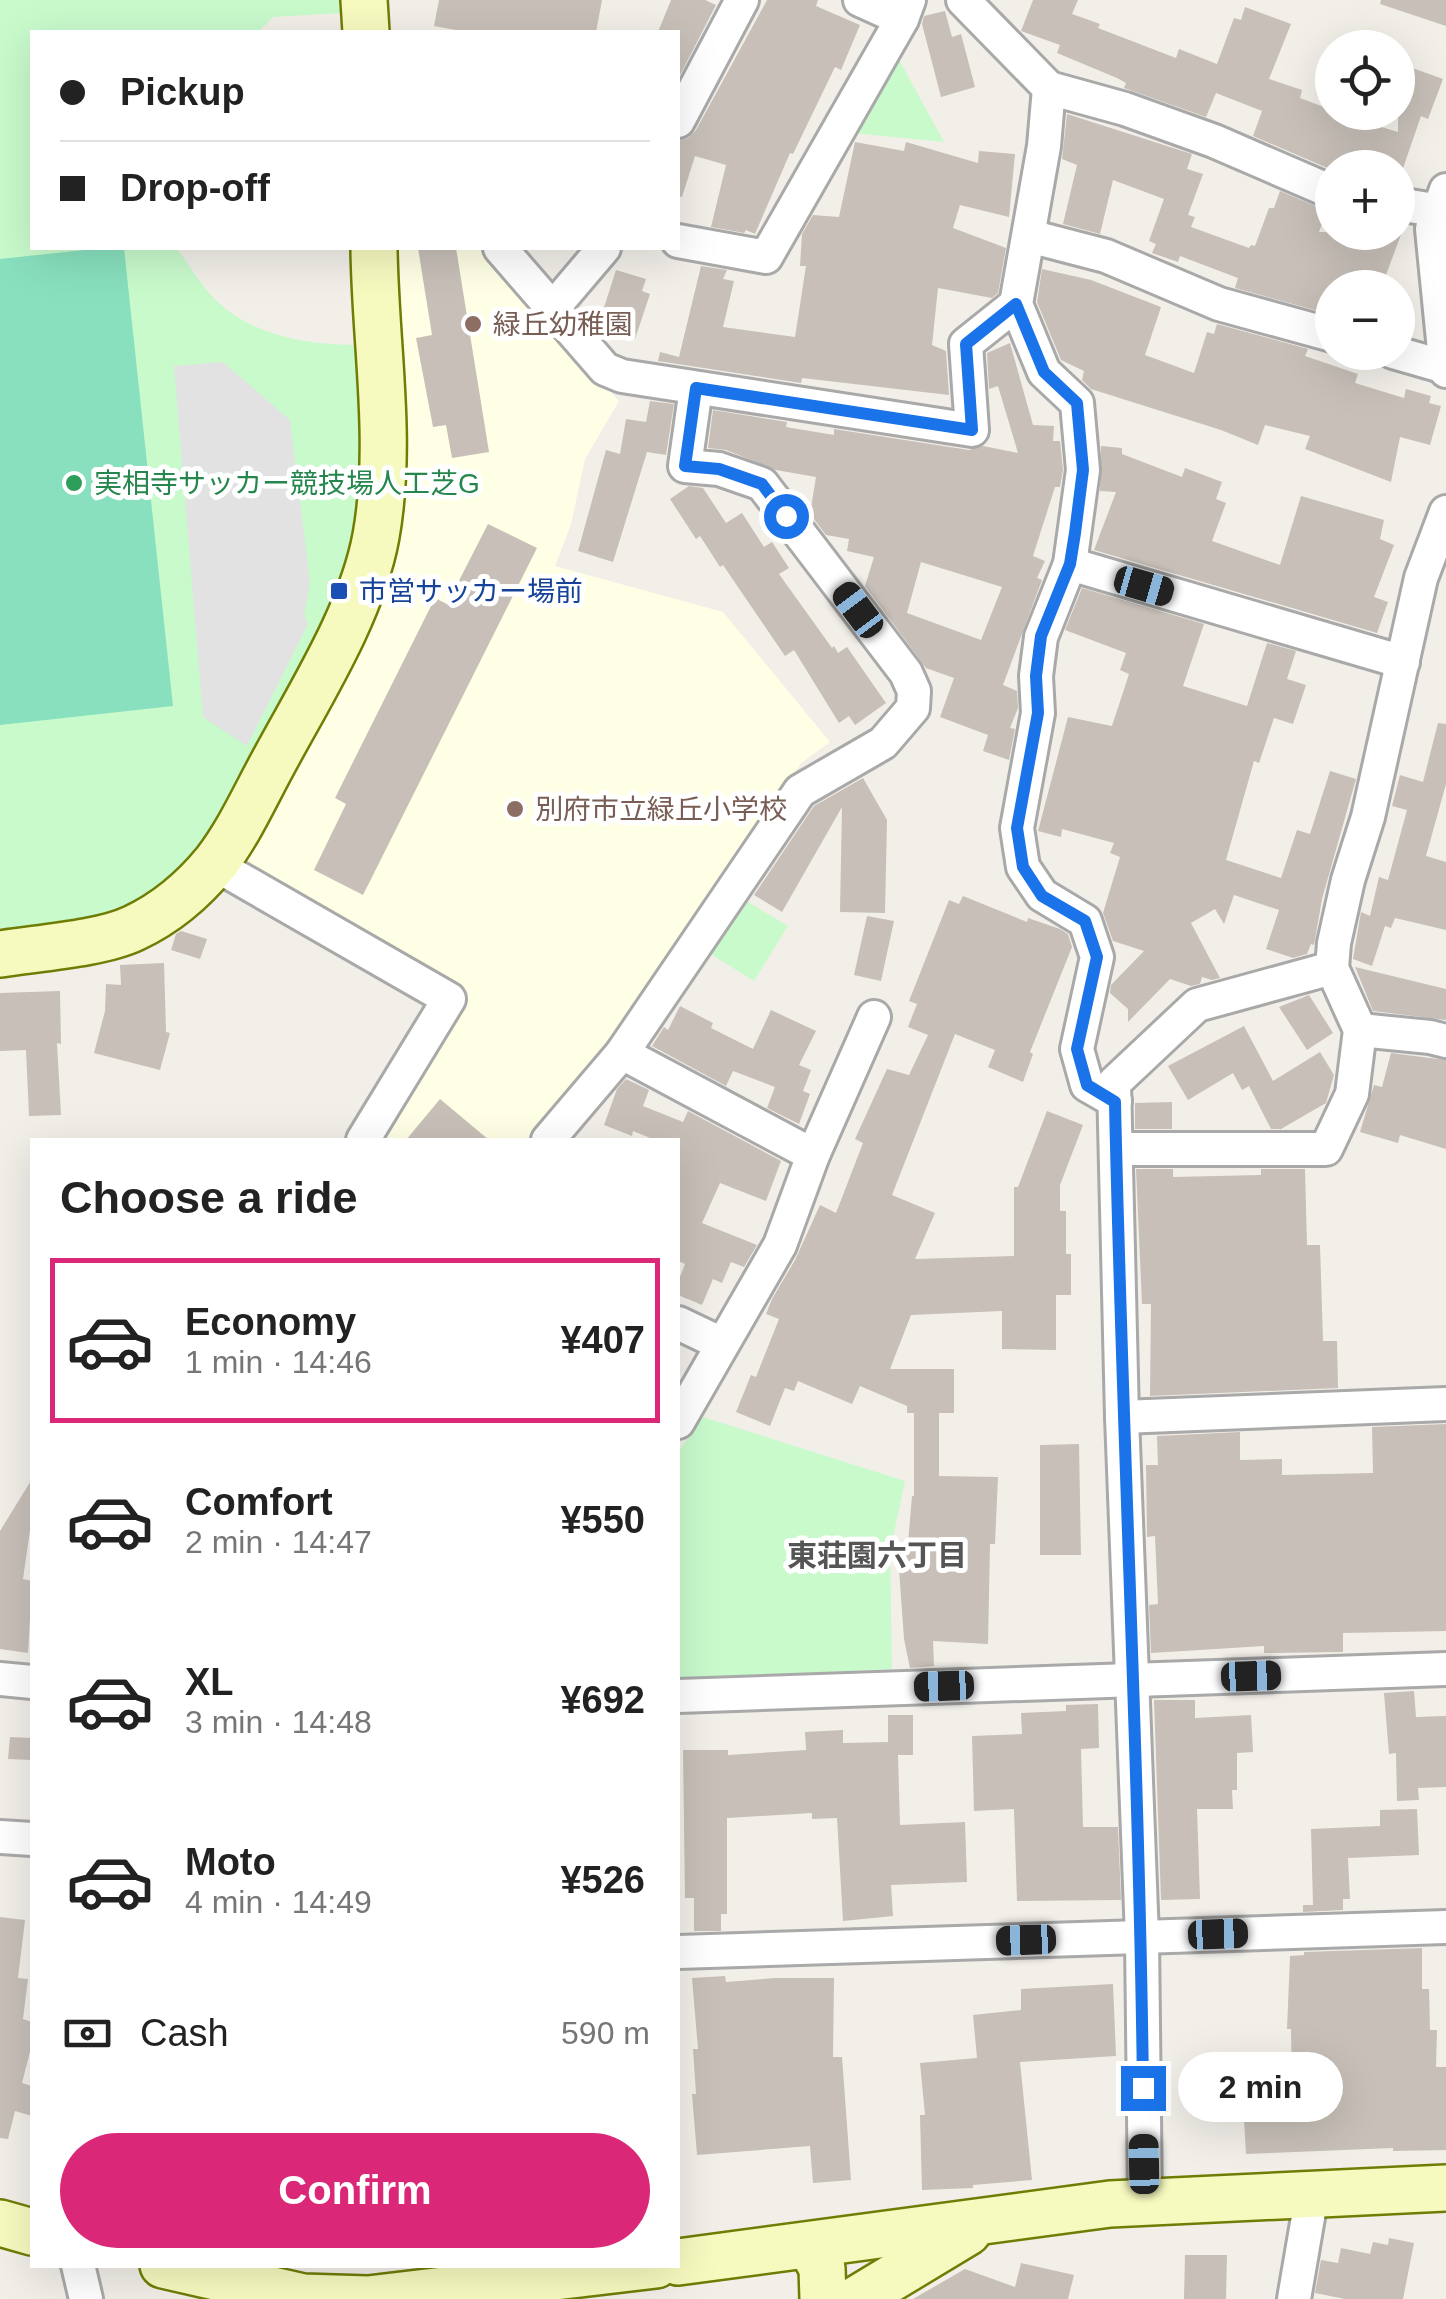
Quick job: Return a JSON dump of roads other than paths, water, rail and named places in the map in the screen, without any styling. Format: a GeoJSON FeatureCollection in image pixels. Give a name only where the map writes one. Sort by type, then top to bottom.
{"type":"FeatureCollection","features":[{"type":"Feature","properties":{"kind":"street"},"geometry":{"type":"LineString","coordinates":[[364,0],[366,30]]}},
{"type":"Feature","properties":{"kind":"street"},"geometry":{"type":"LineString","coordinates":[[680,117],[742,0]]}},
{"type":"Feature","properties":{"kind":"street"},"geometry":{"type":"LineString","coordinates":[[680,240],[766,256],[905,10],[860,0]]}},
{"type":"Feature","properties":{"kind":"street"},"geometry":{"type":"LineString","coordinates":[[963,0],[1049,88],[1126,109],[1315,185]]}},
{"type":"Feature","properties":{"kind":"street"},"geometry":{"type":"LineString","coordinates":[[1049,88],[1016,304],[1044,372],[1077,403],[1083,470],[1070,564],[1041,636],[1036,676],[1038,713],[1017,828],[1023,867],[1042,896],[1085,921],[1097,957],[1077,1049],[1087,1085],[1115,1102]]}},
{"type":"Feature","properties":{"kind":"street"},"geometry":{"type":"LineString","coordinates":[[1415,203],[1443,201],[1432,229],[1445,369],[1415,359]]}},
{"type":"Feature","properties":{"kind":"street"},"geometry":{"type":"LineString","coordinates":[[1028,236],[1106,256],[1219,304],[1315,331]]}},
{"type":"Feature","properties":{"kind":"street"},"geometry":{"type":"LineString","coordinates":[[0,954],[130,930],[166,911],[214,864],[230,842],[332,650],[362,585],[375,538],[382,486],[382,400],[374,250]]}},
{"type":"Feature","properties":{"kind":"street"},"geometry":{"type":"LineString","coordinates":[[502,250],[604,369],[622,376],[972,430],[966,344],[1016,304]]}},
{"type":"Feature","properties":{"kind":"street"},"geometry":{"type":"LineString","coordinates":[[553,308],[602,250]]}},
{"type":"Feature","properties":{"kind":"street"},"geometry":{"type":"LineString","coordinates":[[550,1138],[622,1054],[800,792],[882,743],[913,708],[914,692],[906,673],[762,484],[719,469],[685,466],[696,388]]}},
{"type":"Feature","properties":{"kind":"street"},"geometry":{"type":"LineString","coordinates":[[1116,1150],[1326,1149],[1352,1094],[1360,1030],[1332,968],[1341,912],[1368,817],[1403,662],[1433,581],[1446,512]]}},
{"type":"Feature","properties":{"kind":"street"},"geometry":{"type":"LineString","coordinates":[[1070,564],[1403,662]]}},
{"type":"Feature","properties":{"kind":"street"},"geometry":{"type":"LineString","coordinates":[[214,864],[449,999],[364,1138]]}},
{"type":"Feature","properties":{"kind":"street"},"geometry":{"type":"LineString","coordinates":[[1144,2202],[1142,1936],[1114,1083],[1197,1005],[1332,968]]}},
{"type":"Feature","properties":{"kind":"street"},"geometry":{"type":"LineString","coordinates":[[680,1418],[780,1245],[874,1017]]}},
{"type":"Feature","properties":{"kind":"street"},"geometry":{"type":"LineString","coordinates":[[1360,1030],[1446,1042]]}},
{"type":"Feature","properties":{"kind":"street"},"geometry":{"type":"LineString","coordinates":[[622,1054],[814,1155]]}},
{"type":"Feature","properties":{"kind":"street"},"geometry":{"type":"LineString","coordinates":[[680,1324],[722,1344]]}},
{"type":"Feature","properties":{"kind":"street"},"geometry":{"type":"LineString","coordinates":[[1122,1417],[1446,1404]]}},
{"type":"Feature","properties":{"kind":"street"},"geometry":{"type":"LineString","coordinates":[[680,1696],[1446,1669]]}},
{"type":"Feature","properties":{"kind":"street"},"geometry":{"type":"LineString","coordinates":[[0,1680],[30,1682]]}},
{"type":"Feature","properties":{"kind":"street"},"geometry":{"type":"LineString","coordinates":[[0,1837],[30,1839]]}},
{"type":"Feature","properties":{"kind":"street"},"geometry":{"type":"LineString","coordinates":[[680,1952],[1446,1927]]}},
{"type":"Feature","properties":{"kind":"street"},"geometry":{"type":"LineString","coordinates":[[680,2262],[1144,2202],[1446,2188]]}},
{"type":"Feature","properties":{"kind":"street"},"geometry":{"type":"LineString","coordinates":[[1294,2299],[1312,2194]]}},
{"type":"Feature","properties":{"kind":"street"},"geometry":{"type":"LineString","coordinates":[[856,2240],[866,2262],[871,2294],[956,2238],[1003,2219]]}},
{"type":"Feature","properties":{"kind":"street"},"geometry":{"type":"LineString","coordinates":[[0,2223],[30,2231]]}},
{"type":"Feature","properties":{"kind":"street"},"geometry":{"type":"LineString","coordinates":[[810,2246],[822,2268],[823,2299]]}},
{"type":"Feature","properties":{"kind":"street"},"geometry":{"type":"LineString","coordinates":[[79,2268],[86,2299]]}},
{"type":"Feature","properties":{"kind":"street"},"geometry":{"type":"LineString","coordinates":[[176,2268],[303,2297],[368,2298],[407,2297],[633,2268]]}},
{"type":"Feature","properties":{"kind":"place","name":"緑丘幼稚園"},"geometry":{"type":"Point","coordinates":[473,324]}},
{"type":"Feature","properties":{"kind":"place","name":"実相寺サッカー競技場人工芝G"},"geometry":{"type":"Point","coordinates":[74,483]}},
{"type":"Feature","properties":{"kind":"place","name":"市営サッカー場前"},"geometry":{"type":"Point","coordinates":[339,591]}},
{"type":"Feature","properties":{"kind":"place","name":"別府市立緑丘小学校"},"geometry":{"type":"Point","coordinates":[515,809]}},
{"type":"Feature","properties":{"kind":"district","name":"東荘園六丁目"},"geometry":{"type":"Point","coordinates":[877,1555]}}]}
